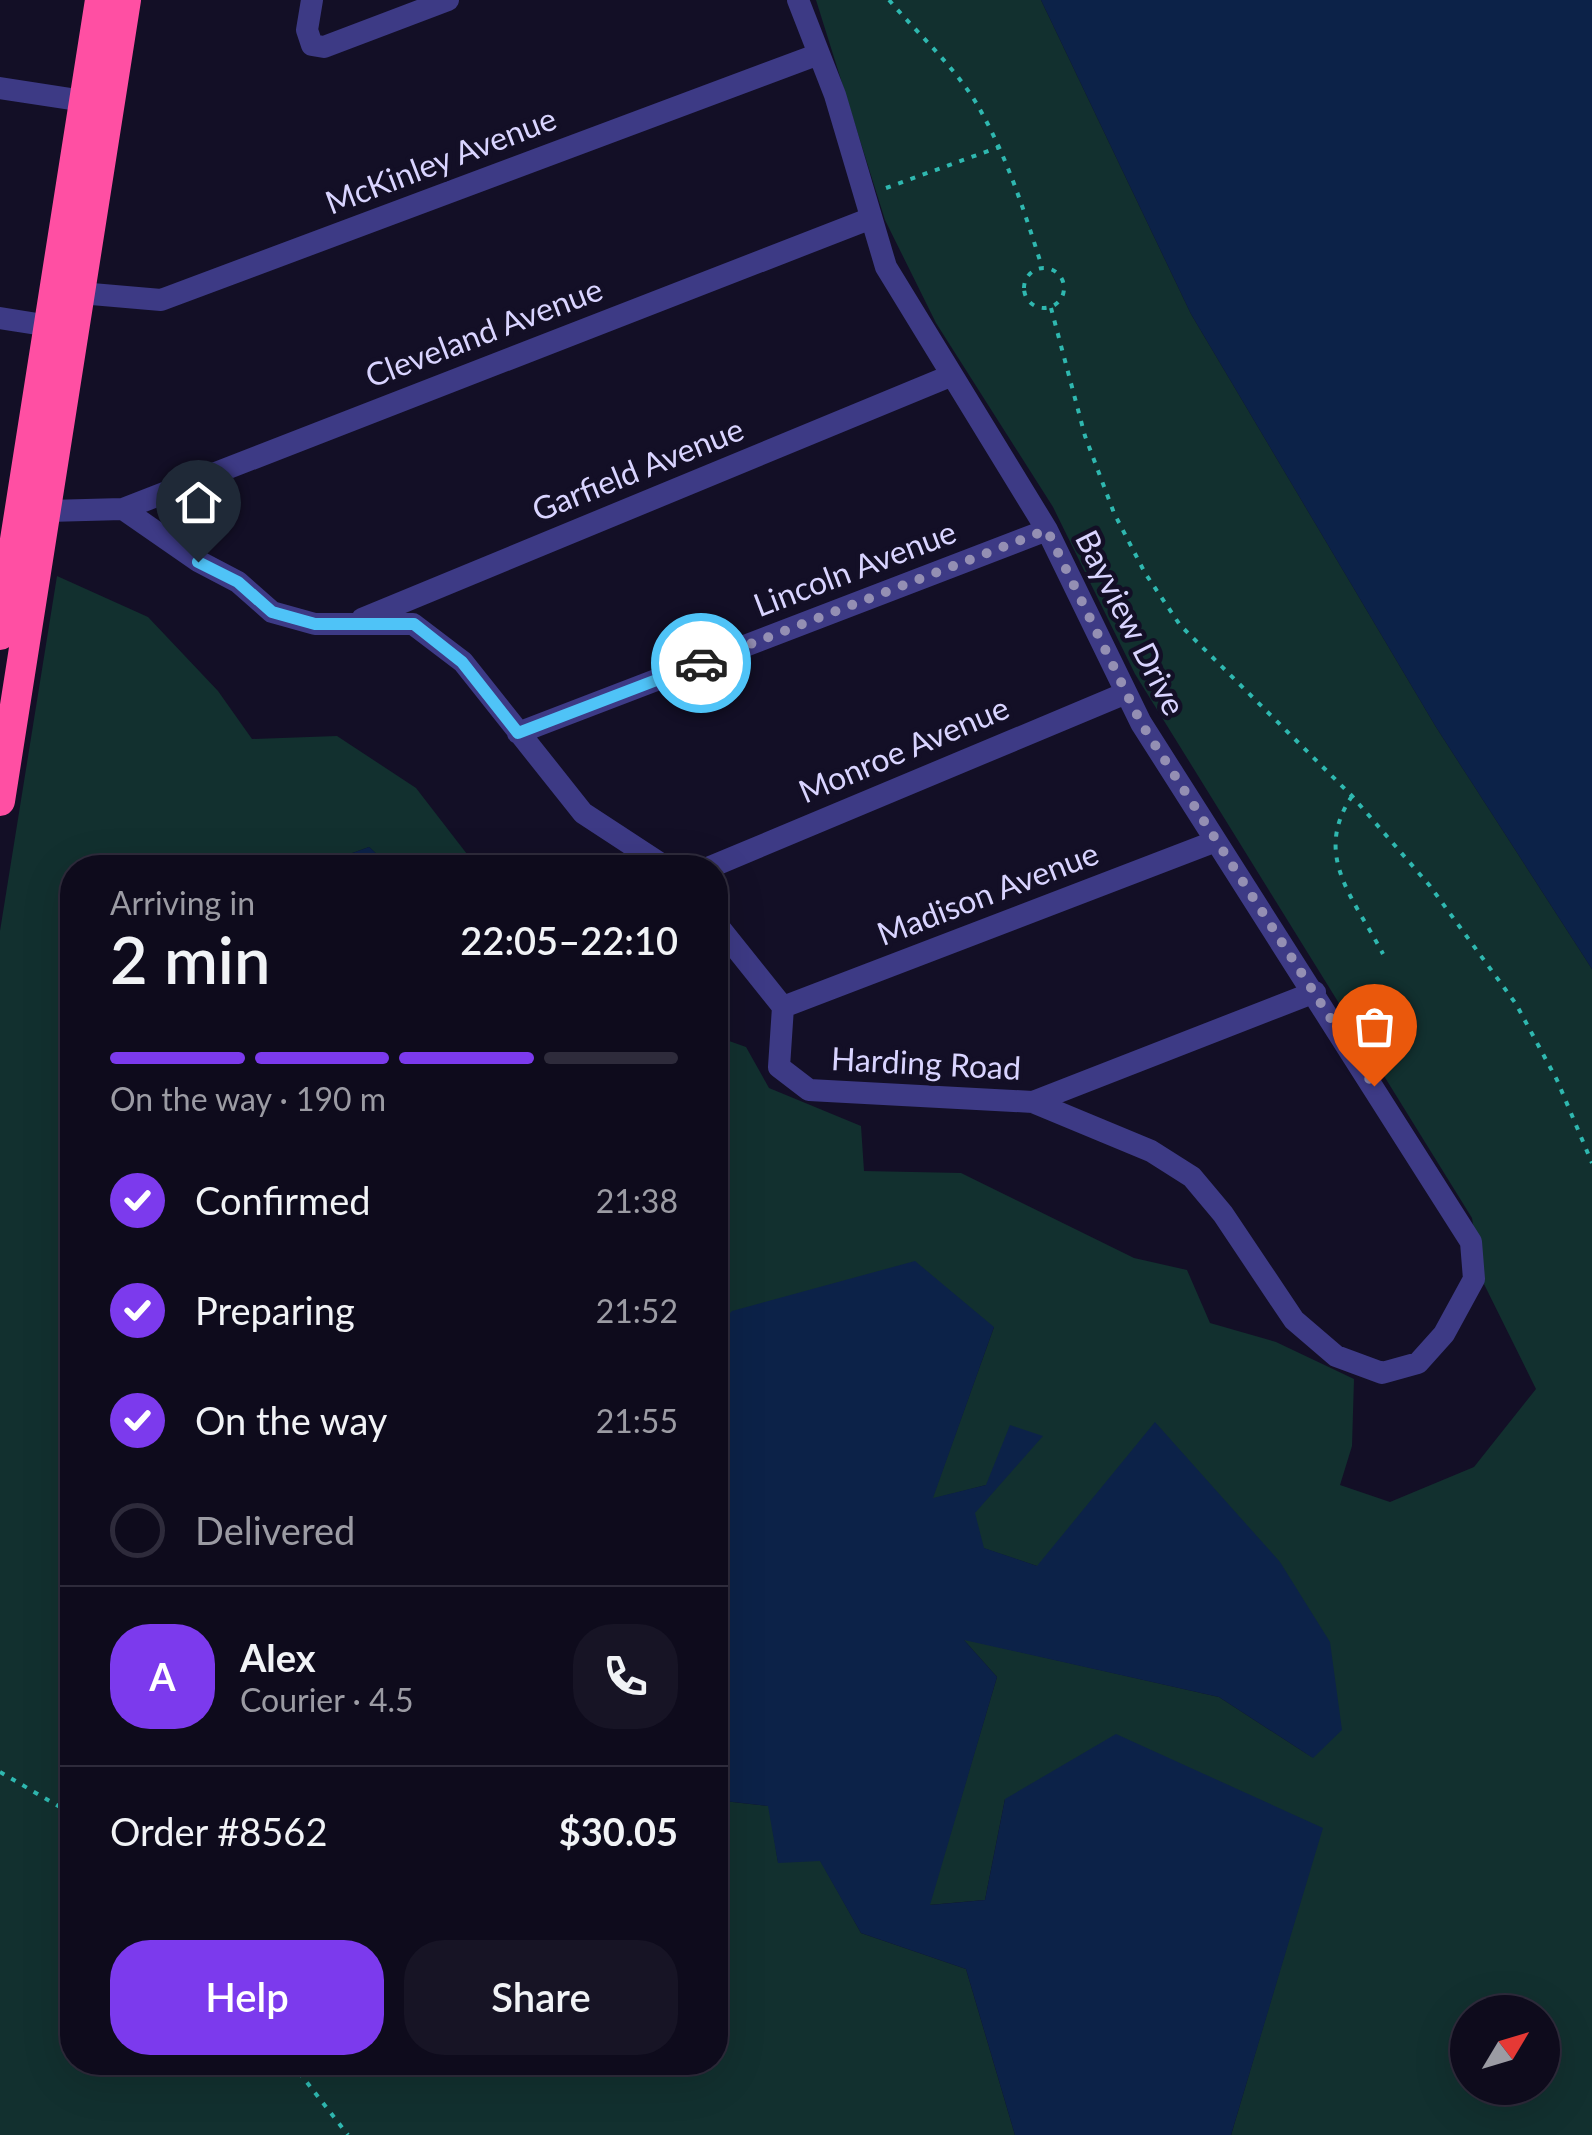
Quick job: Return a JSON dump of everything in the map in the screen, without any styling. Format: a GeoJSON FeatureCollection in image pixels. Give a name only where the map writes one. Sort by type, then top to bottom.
{"type":"FeatureCollection","features":[{"type":"Feature","properties":{"kind":"highway"},"geometry":{"type":"LineString","coordinates":[[0,635],[8,542],[50,326],[100,0]]}},
{"type":"Feature","properties":{"kind":"highway"},"geometry":{"type":"LineString","coordinates":[[0,802],[126,0]]}},
{"type":"Feature","properties":{"kind":"street"},"geometry":{"type":"LineString","coordinates":[[312,0],[307,30],[312,45],[324,48],[448,0]]}},
{"type":"Feature","properties":{"kind":"street","name":"Bayview Drive"},"geometry":{"type":"LineString","coordinates":[[798,0],[819,54],[886,267],[1047,530],[1126,694],[1471,1242]]}},
{"type":"Feature","properties":{"kind":"street","name":"McKinley Avenue"},"geometry":{"type":"LineString","coordinates":[[80,293],[161,300],[819,54]]}},
{"type":"Feature","properties":{"kind":"street"},"geometry":{"type":"LineString","coordinates":[[0,88],[84,101]]}},
{"type":"Feature","properties":{"kind":"street","name":"Cleveland Avenue"},"geometry":{"type":"LineString","coordinates":[[123,508],[869,219]]}},
{"type":"Feature","properties":{"kind":"street"},"geometry":{"type":"LineString","coordinates":[[0,318],[50,326]]}},
{"type":"Feature","properties":{"kind":"street","name":"Garfield Avenue"},"geometry":{"type":"LineString","coordinates":[[350,624],[950,376]]}},
{"type":"Feature","properties":{"kind":"street"},"geometry":{"type":"LineString","coordinates":[[48,512],[123,508],[198,562],[238,582],[272,612],[315,624],[414,624],[462,662],[583,813],[648,855]]}},
{"type":"Feature","properties":{"kind":"street","name":"Lincoln Avenue"},"geometry":{"type":"LineString","coordinates":[[518,733],[1047,530]]}},
{"type":"Feature","properties":{"kind":"street","name":"Monroe Avenue"},"geometry":{"type":"LineString","coordinates":[[728,860],[1126,694]]}},
{"type":"Feature","properties":{"kind":"street","name":"Madison Avenue"},"geometry":{"type":"LineString","coordinates":[[784,1007],[1216,842]]}},
{"type":"Feature","properties":{"kind":"street"},"geometry":{"type":"LineString","coordinates":[[728,938],[784,1007]]}},
{"type":"Feature","properties":{"kind":"street"},"geometry":{"type":"LineString","coordinates":[[1033,1102],[1315,992]]}},
{"type":"Feature","properties":{"kind":"street","name":"Harding Road"},"geometry":{"type":"LineString","coordinates":[[784,1007],[779,1066],[809,1090],[1033,1102],[1151,1151],[1192,1178],[1223,1214],[1294,1320],[1336,1356],[1382,1373],[1418,1363],[1444,1334],[1474,1278],[1471,1242]]}},
{"type":"Feature","properties":{"kind":"path"},"geometry":{"type":"LineString","coordinates":[[890,0],[941,55],[974,100],[999,147],[1042,268],[1062,279],[1063,296],[1051,308]]}},
{"type":"Feature","properties":{"kind":"path"},"geometry":{"type":"LineString","coordinates":[[877,191],[999,147]]}},
{"type":"Feature","properties":{"kind":"path"},"geometry":{"type":"LineString","coordinates":[[1042,268],[1024,280],[1024,294],[1034,306],[1051,308]]}},
{"type":"Feature","properties":{"kind":"path"},"geometry":{"type":"LineString","coordinates":[[1051,308],[1084,436],[1114,513],[1146,573],[1180,625],[1352,796],[1430,886],[1516,1004],[1557,1080],[1592,1163]]}},
{"type":"Feature","properties":{"kind":"path"},"geometry":{"type":"LineString","coordinates":[[1352,796],[1338,818],[1332,844],[1338,867],[1383,954]]}},
{"type":"Feature","properties":{"kind":"path"},"geometry":{"type":"LineString","coordinates":[[0,1772],[60,1807]]}},
{"type":"Feature","properties":{"kind":"path"},"geometry":{"type":"LineString","coordinates":[[301,2075],[348,2135]]}},
{"type":"Feature","properties":{"kind":"green space"},"geometry":{"type":"Polygon","coordinates":[[[816,0],[1041,0],[1191,314],[1436,727],[1592,969],[1592,2135],[1231,2135],[1322,1828],[1005,1799],[985,1900],[929,1905],[997,1677],[963,1639],[1219,1697],[1313,1758],[1037,1566],[983,1548],[974,1513],[986,1485],[932,1499],[994,1327],[728,1328],[728,1041],[746,1047],[769,1088],[861,1126],[864,1171],[961,1173],[1134,1258],[1187,1270],[1210,1323],[1276,1342],[1354,1379],[1352,1446],[1340,1485],[1390,1502],[1474,1467],[1536,1389],[1482,1280],[1472,1218],[1135,674],[1053,507],[936,323],[885,220],[816,0]]]}},
{"type":"Feature","properties":{"kind":"green space"},"geometry":{"type":"Polygon","coordinates":[[[57,576],[148,617],[218,691],[252,739],[337,736],[416,788],[468,855],[378,855],[369,847],[347,855],[60,855],[60,2075],[728,2075],[728,1801],[769,1806],[778,1862],[820,1860],[861,1933],[966,1969],[1015,2135],[0,2135],[0,931],[57,576]]]}},
{"type":"Feature","properties":{"kind":"water"},"geometry":{"type":"Polygon","coordinates":[[[1041,0],[1592,0],[1592,969],[1436,727],[1191,314],[1041,0]]]}},
{"type":"Feature","properties":{"kind":"water"},"geometry":{"type":"Polygon","coordinates":[[[369,847],[378,855],[347,855],[369,847]]]}},
{"type":"Feature","properties":{"kind":"water"},"geometry":{"type":"Polygon","coordinates":[[[915,1261],[994,1327],[933,1498],[986,1485],[1010,1425],[1043,1436],[975,1513],[984,1548],[1037,1566],[1155,1422],[1280,1562],[1330,1642],[1342,1730],[1313,1758],[1219,1697],[964,1640],[997,1677],[930,1905],[985,1900],[1005,1799],[1116,1734],[1323,1828],[1231,2135],[1015,2135],[966,1969],[861,1933],[820,1861],[778,1863],[768,1806],[728,1801],[728,1315],[915,1261]]]}},
{"type":"Feature","properties":{"kind":"way so far"},"geometry":{"type":"LineString","coordinates":[[701,663],[1047,530],[1141,723],[1374,1086]]}},
{"type":"Feature","properties":{"kind":"route"},"geometry":{"type":"LineString","coordinates":[[198,562],[238,582],[272,612],[315,624],[414,624],[462,662],[518,733],[701,663]]}}]}
